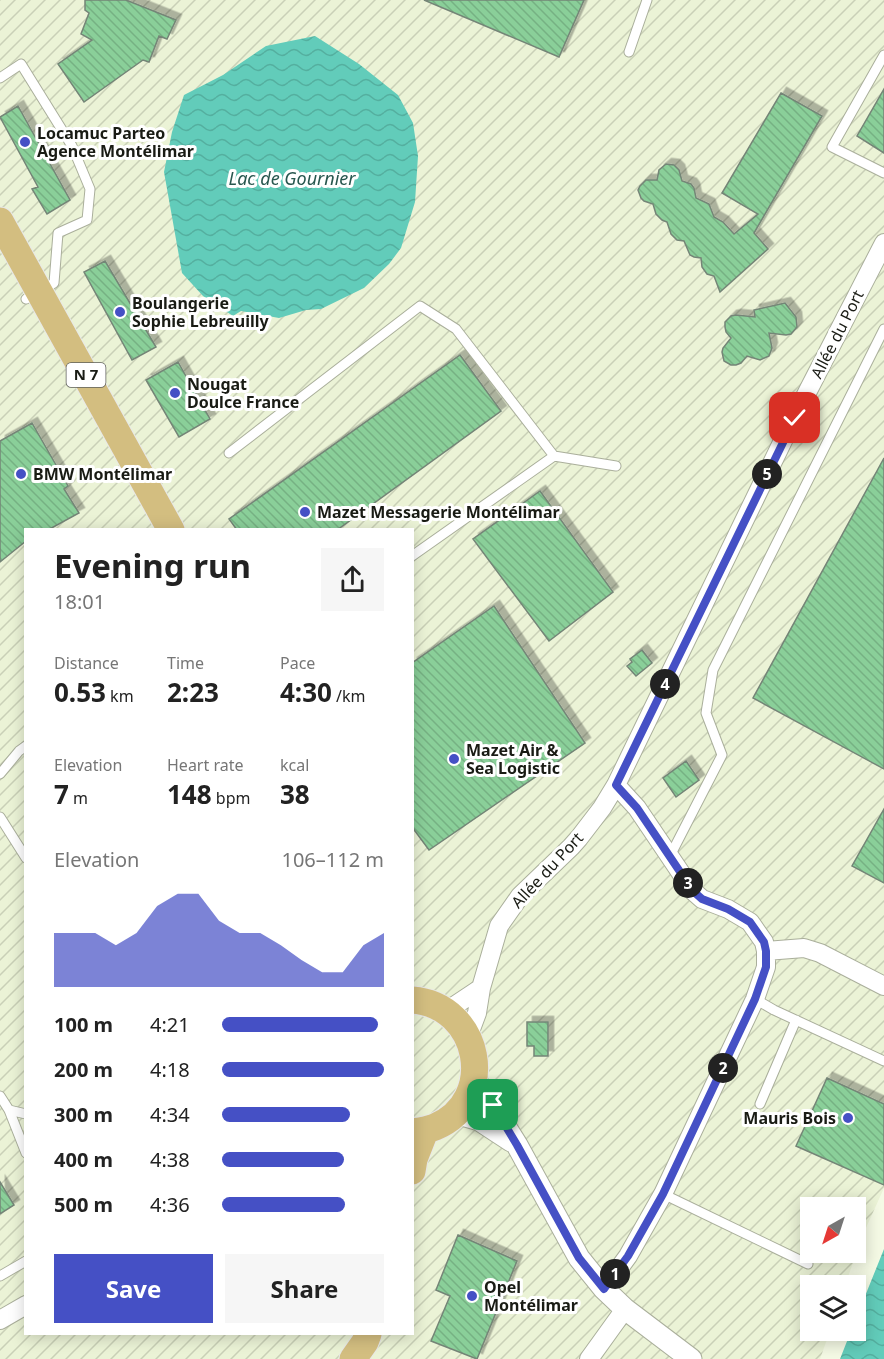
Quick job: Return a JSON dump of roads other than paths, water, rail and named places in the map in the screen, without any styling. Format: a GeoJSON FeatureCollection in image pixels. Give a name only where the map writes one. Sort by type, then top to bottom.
{"type":"FeatureCollection","features":[{"type":"Feature","properties":{"kind":"main road","name":"N 7"},"geometry":{"type":"LineString","coordinates":[[0,221],[33,295],[152,528]]}},
{"type":"Feature","properties":{"kind":"main road","name":"N 7"},"geometry":{"type":"LineString","coordinates":[[0,252],[33,295],[170,528]]}},
{"type":"Feature","properties":{"kind":"main road"},"geometry":{"type":"LineString","coordinates":[[414,998],[448,1013],[459,1024],[468,1037],[474,1059],[474,1077],[465,1101],[444,1123],[419,1131],[414,1159]]}},
{"type":"Feature","properties":{"kind":"main road"},"geometry":{"type":"LineString","coordinates":[[337,1359],[349,1335]]}},
{"type":"Feature","properties":{"kind":"main road"},"geometry":{"type":"LineString","coordinates":[[353,1359],[368,1335]]}},
{"type":"Feature","properties":{"kind":"street","name":"Allée du Port"},"geometry":{"type":"LineString","coordinates":[[468,1037],[477,1014],[481,988],[499,926],[520,896],[579,838],[616,785],[789,428],[884,243]]}},
{"type":"Feature","properties":{"kind":"street"},"geometry":{"type":"LineString","coordinates":[[604,1289],[628,1256],[663,1194],[755,999],[766,967],[764,942],[750,922],[728,909],[702,899],[693,891],[637,808],[616,785]]}},
{"type":"Feature","properties":{"kind":"street"},"geometry":{"type":"LineString","coordinates":[[766,951],[804,948],[820,953],[884,986]]}},
{"type":"Feature","properties":{"kind":"street"},"geometry":{"type":"LineString","coordinates":[[448,1013],[454,1006],[481,988]]}},
{"type":"Feature","properties":{"kind":"street"},"geometry":{"type":"LineString","coordinates":[[474,1077],[517,1145],[579,1258],[604,1289],[625,1309],[691,1359]]}},
{"type":"Feature","properties":{"kind":"street"},"geometry":{"type":"LineString","coordinates":[[455,1113],[479,1120],[517,1145]]}},
{"type":"Feature","properties":{"kind":"street"},"geometry":{"type":"LineString","coordinates":[[0,1320],[24,1306]]}},
{"type":"Feature","properties":{"kind":"street"},"geometry":{"type":"LineString","coordinates":[[589,1359],[625,1309]]}},
{"type":"Feature","properties":{"kind":"lane"},"geometry":{"type":"LineString","coordinates":[[629,52],[647,0]]}},
{"type":"Feature","properties":{"kind":"lane"},"geometry":{"type":"LineString","coordinates":[[884,55],[832,147],[884,173]]}},
{"type":"Feature","properties":{"kind":"lane"},"geometry":{"type":"LineString","coordinates":[[0,78],[21,64],[72,146],[90,189],[87,220],[58,233],[54,283],[33,295]]}},
{"type":"Feature","properties":{"kind":"lane"},"geometry":{"type":"LineString","coordinates":[[229,453],[420,306],[456,329],[554,456],[616,466]]}},
{"type":"Feature","properties":{"kind":"lane"},"geometry":{"type":"LineString","coordinates":[[670,856],[722,755],[706,713],[713,670],[884,329]]}},
{"type":"Feature","properties":{"kind":"lane"},"geometry":{"type":"LineString","coordinates":[[414,555],[554,456]]}},
{"type":"Feature","properties":{"kind":"lane"},"geometry":{"type":"LineString","coordinates":[[0,774],[24,747]]}},
{"type":"Feature","properties":{"kind":"lane"},"geometry":{"type":"LineString","coordinates":[[0,818],[24,855]]}},
{"type":"Feature","properties":{"kind":"lane"},"geometry":{"type":"LineString","coordinates":[[755,999],[884,1061]]}},
{"type":"Feature","properties":{"kind":"lane"},"geometry":{"type":"LineString","coordinates":[[760,1104],[796,1020]]}},
{"type":"Feature","properties":{"kind":"lane"},"geometry":{"type":"LineString","coordinates":[[0,1096],[9,1110],[24,1148]]}},
{"type":"Feature","properties":{"kind":"lane"},"geometry":{"type":"LineString","coordinates":[[9,1110],[24,1114]]}},
{"type":"Feature","properties":{"kind":"lane"},"geometry":{"type":"LineString","coordinates":[[663,1194],[808,1264]]}},
{"type":"Feature","properties":{"kind":"lane"},"geometry":{"type":"LineString","coordinates":[[0,1276],[24,1262]]}},
{"type":"Feature","properties":{"kind":"water","name":"Lac de Gournier"},"geometry":{"type":"Polygon","coordinates":[[[315,36],[359,64],[398,95],[413,123],[418,156],[415,202],[401,248],[389,264],[364,288],[321,309],[306,310],[279,318],[241,311],[233,316],[203,296],[182,273],[164,172],[172,132],[184,95],[223,75],[266,46],[315,36]]]}},
{"type":"Feature","properties":{"kind":"water"},"geometry":{"type":"Polygon","coordinates":[[[884,1249],[884,1359],[840,1359],[847,1341],[866,1341],[866,1294],[884,1249]]]}},
{"type":"Feature","properties":{"kind":"place","name":"Locamuc Parteo Agence Montélimar"},"geometry":{"type":"Point","coordinates":[25,142]}},
{"type":"Feature","properties":{"kind":"place","name":"Boulangerie Sophie Lebreuilly"},"geometry":{"type":"Point","coordinates":[120,312]}},
{"type":"Feature","properties":{"kind":"place","name":"Nougat Doulce France"},"geometry":{"type":"Point","coordinates":[175,393]}},
{"type":"Feature","properties":{"kind":"place","name":"BMW Montélimar"},"geometry":{"type":"Point","coordinates":[21,474]}},
{"type":"Feature","properties":{"kind":"place","name":"Mazet Messagerie Montélimar"},"geometry":{"type":"Point","coordinates":[305,512]}},
{"type":"Feature","properties":{"kind":"place","name":"Mazet Air & Sea Logistic"},"geometry":{"type":"Point","coordinates":[454,759]}},
{"type":"Feature","properties":{"kind":"place","name":"Mauris Bois"},"geometry":{"type":"Point","coordinates":[848,1118]}},
{"type":"Feature","properties":{"kind":"place","name":"Opel Montélimar"},"geometry":{"type":"Point","coordinates":[472,1296]}}]}
